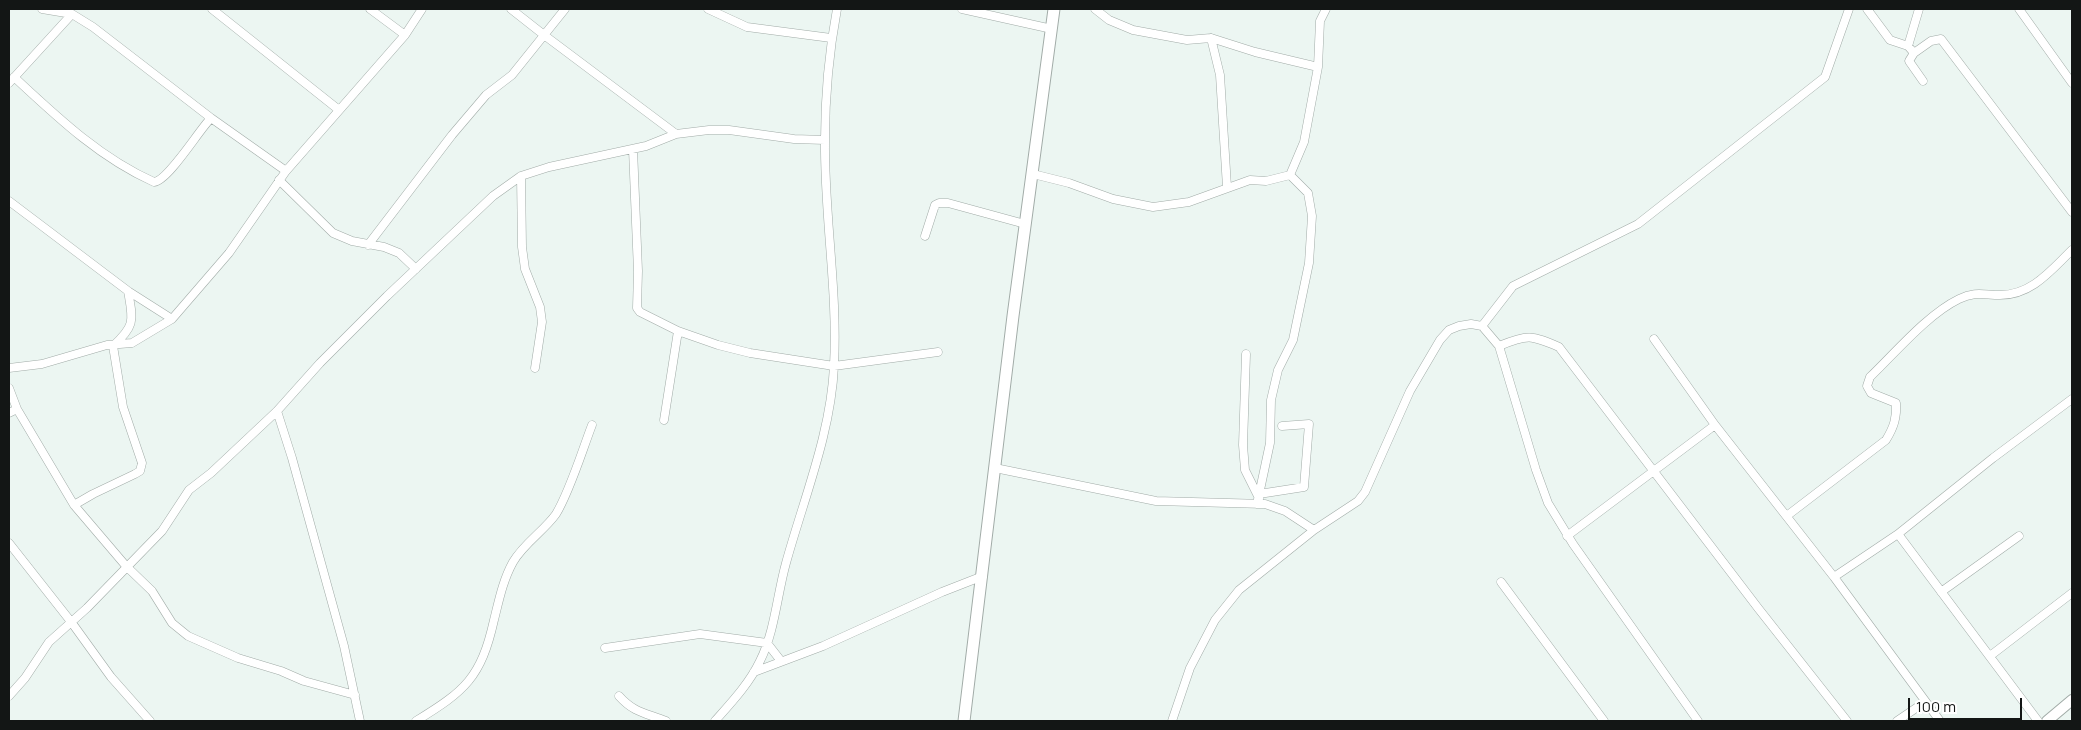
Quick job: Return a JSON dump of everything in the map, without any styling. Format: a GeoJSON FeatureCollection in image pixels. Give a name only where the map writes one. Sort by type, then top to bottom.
{"type":"FeatureCollection","features":[{"type":"Feature","properties":{"kind":"main road"},"geometry":{"type":"LineString","coordinates":[[964,721],[1025,224],[1054,9]]}},
{"type":"Feature","properties":{"kind":"main road"},"geometry":{"type":"LineString","coordinates":[[2047,721],[2072,700]]}},
{"type":"Feature","properties":{"kind":"street"},"geometry":{"type":"LineString","coordinates":[[42,9],[47,11],[52,9],[72,14],[113,40],[211,118],[286,171]]}},
{"type":"Feature","properties":{"kind":"street"},"geometry":{"type":"LineString","coordinates":[[212,9],[340,110]]}},
{"type":"Feature","properties":{"kind":"street"},"geometry":{"type":"LineString","coordinates":[[370,9],[405,35]]}},
{"type":"Feature","properties":{"kind":"street"},"geometry":{"type":"LineString","coordinates":[[9,368],[42,364],[107,345],[132,343],[172,318],[229,254],[286,171],[405,35],[422,9]]}},
{"type":"Feature","properties":{"kind":"street"},"geometry":{"type":"LineString","coordinates":[[511,9],[544,36],[676,134]]}},
{"type":"Feature","properties":{"kind":"street"},"geometry":{"type":"LineString","coordinates":[[368,245],[452,134],[486,95],[512,75],[565,9]]}},
{"type":"Feature","properties":{"kind":"street"},"geometry":{"type":"LineString","coordinates":[[708,9],[747,26],[831,38]]}},
{"type":"Feature","properties":{"kind":"street"},"geometry":{"type":"LineString","coordinates":[[715,721],[736,698],[754,672],[767,643],[785,565],[827,421],[834,366],[833,278],[825,140],[827,76],[831,38],[837,9]]}},
{"type":"Feature","properties":{"kind":"street"},"geometry":{"type":"LineString","coordinates":[[962,9],[1052,29]]}},
{"type":"Feature","properties":{"kind":"street"},"geometry":{"type":"LineString","coordinates":[[1095,9],[1109,20],[1133,30],[1187,40],[1211,38],[1256,52],[1318,67]]}},
{"type":"Feature","properties":{"kind":"street"},"geometry":{"type":"LineString","coordinates":[[1290,175],[1304,142],[1318,67],[1320,21],[1326,9]]}},
{"type":"Feature","properties":{"kind":"street"},"geometry":{"type":"LineString","coordinates":[[1482,326],[1513,286],[1638,224],[1825,77],[1849,9]]}},
{"type":"Feature","properties":{"kind":"street"},"geometry":{"type":"LineString","coordinates":[[1868,9],[1890,40],[1908,46],[1914,53]]}},
{"type":"Feature","properties":{"kind":"street"},"geometry":{"type":"LineString","coordinates":[[1908,46],[1919,9]]}},
{"type":"Feature","properties":{"kind":"street"},"geometry":{"type":"LineString","coordinates":[[2019,9],[2072,83]]}},
{"type":"Feature","properties":{"kind":"street"},"geometry":{"type":"LineString","coordinates":[[72,14],[12,80],[119,164],[154,182],[164,178],[201,128],[211,118]]}},
{"type":"Feature","properties":{"kind":"street"},"geometry":{"type":"LineString","coordinates":[[1211,38],[1220,74],[1227,187]]}},
{"type":"Feature","properties":{"kind":"street"},"geometry":{"type":"LineString","coordinates":[[1923,81],[1909,61],[1914,53],[1931,41],[1941,39],[2072,212]]}},
{"type":"Feature","properties":{"kind":"street"},"geometry":{"type":"LineString","coordinates":[[9,696],[25,678],[49,642],[72,623],[162,531],[189,490],[277,411],[320,363],[493,196],[521,176],[550,167],[646,146],[676,134],[709,130],[729,130],[794,139],[825,140]]}},
{"type":"Feature","properties":{"kind":"street"},"geometry":{"type":"LineString","coordinates":[[633,149],[638,271],[637,308],[645,315],[678,331],[718,345],[750,353],[834,366],[938,352]]}},
{"type":"Feature","properties":{"kind":"street"},"geometry":{"type":"LineString","coordinates":[[1033,174],[1068,183],[1113,199],[1153,207],[1188,202],[1250,180],[1266,181],[1290,175]]}},
{"type":"Feature","properties":{"kind":"street"},"geometry":{"type":"LineString","coordinates":[[1259,499],[1270,443],[1271,400],[1278,370],[1293,340],[1309,263],[1312,216],[1308,193],[1290,175]]}},
{"type":"Feature","properties":{"kind":"street"},"geometry":{"type":"LineString","coordinates":[[521,176],[522,232],[526,269],[540,307],[542,322],[535,368]]}},
{"type":"Feature","properties":{"kind":"street"},"geometry":{"type":"LineString","coordinates":[[279,180],[333,233],[399,253],[416,269]]}},
{"type":"Feature","properties":{"kind":"street"},"geometry":{"type":"LineString","coordinates":[[9,201],[128,291],[172,318]]}},
{"type":"Feature","properties":{"kind":"street"},"geometry":{"type":"LineString","coordinates":[[925,236],[935,205],[939,203],[948,203],[1025,224]]}},
{"type":"Feature","properties":{"kind":"street"},"geometry":{"type":"LineString","coordinates":[[1788,516],[1886,440],[1894,427],[1896,403],[1871,393],[1867,386],[1870,377],[1941,310],[1961,298],[1982,292],[2000,295],[2017,293],[2034,286],[2072,250]]}},
{"type":"Feature","properties":{"kind":"street"},"geometry":{"type":"LineString","coordinates":[[113,346],[131,326],[132,311],[128,291]]}},
{"type":"Feature","properties":{"kind":"street"},"geometry":{"type":"LineString","coordinates":[[1172,721],[1190,668],[1215,620],[1239,590],[1314,530],[1358,501],[1365,492],[1410,391],[1440,340],[1449,330],[1471,324],[1482,326],[1499,346],[1548,503],[1567,536],[1698,721]]}},
{"type":"Feature","properties":{"kind":"street"},"geometry":{"type":"LineString","coordinates":[[664,420],[678,331]]}},
{"type":"Feature","properties":{"kind":"street"},"geometry":{"type":"LineString","coordinates":[[1499,346],[1530,336],[1560,347],[1758,608],[1847,721]]}},
{"type":"Feature","properties":{"kind":"street"},"geometry":{"type":"LineString","coordinates":[[1654,339],[1715,425],[1788,516],[1940,721]]}},
{"type":"Feature","properties":{"kind":"street"},"geometry":{"type":"LineString","coordinates":[[74,506],[93,494],[135,474],[140,470],[142,463],[123,407],[113,346]]}},
{"type":"Feature","properties":{"kind":"street"},"geometry":{"type":"LineString","coordinates":[[1246,354],[1243,445],[1245,470],[1259,499],[1265,504],[1285,510],[1314,530]]}},
{"type":"Feature","properties":{"kind":"street"},"geometry":{"type":"LineString","coordinates":[[9,388],[17,409],[74,506],[126,566],[152,591],[172,623],[188,636],[238,658],[280,671],[304,681],[355,695]]}},
{"type":"Feature","properties":{"kind":"street"},"geometry":{"type":"LineString","coordinates":[[1834,577],[1898,534],[1993,458],[2072,399]]}},
{"type":"Feature","properties":{"kind":"street"},"geometry":{"type":"LineString","coordinates":[[9,413],[17,409]]}},
{"type":"Feature","properties":{"kind":"street"},"geometry":{"type":"LineString","coordinates":[[277,411],[292,458],[344,646],[360,721]]}},
{"type":"Feature","properties":{"kind":"street"},"geometry":{"type":"LineString","coordinates":[[995,468],[1156,501],[1259,499],[1304,487],[1309,424],[1282,426]]}},
{"type":"Feature","properties":{"kind":"street"},"geometry":{"type":"LineString","coordinates":[[416,721],[458,693],[479,669],[488,646],[501,588],[514,562],[533,537],[555,515],[564,498],[592,425]]}},
{"type":"Feature","properties":{"kind":"street"},"geometry":{"type":"LineString","coordinates":[[1567,536],[1655,472],[1715,425]]}},
{"type":"Feature","properties":{"kind":"street"},"geometry":{"type":"LineString","coordinates":[[1898,534],[2038,721]]}},
{"type":"Feature","properties":{"kind":"street"},"geometry":{"type":"LineString","coordinates":[[1941,592],[2019,536]]}},
{"type":"Feature","properties":{"kind":"street"},"geometry":{"type":"LineString","coordinates":[[9,543],[72,623],[111,677],[150,721]]}},
{"type":"Feature","properties":{"kind":"street"},"geometry":{"type":"LineString","coordinates":[[754,672],[823,646],[942,592],[983,576]]}},
{"type":"Feature","properties":{"kind":"street"},"geometry":{"type":"LineString","coordinates":[[1501,582],[1604,721]]}},
{"type":"Feature","properties":{"kind":"street"},"geometry":{"type":"LineString","coordinates":[[1990,656],[2072,593]]}},
{"type":"Feature","properties":{"kind":"street"},"geometry":{"type":"LineString","coordinates":[[605,648],[700,634],[767,643],[781,661]]}},
{"type":"Feature","properties":{"kind":"street"},"geometry":{"type":"LineString","coordinates":[[619,696],[628,706],[639,712],[666,721]]}},
{"type":"Feature","properties":{"kind":"street"},"geometry":{"type":"LineString","coordinates":[[1897,721],[1925,702]]}}]}
